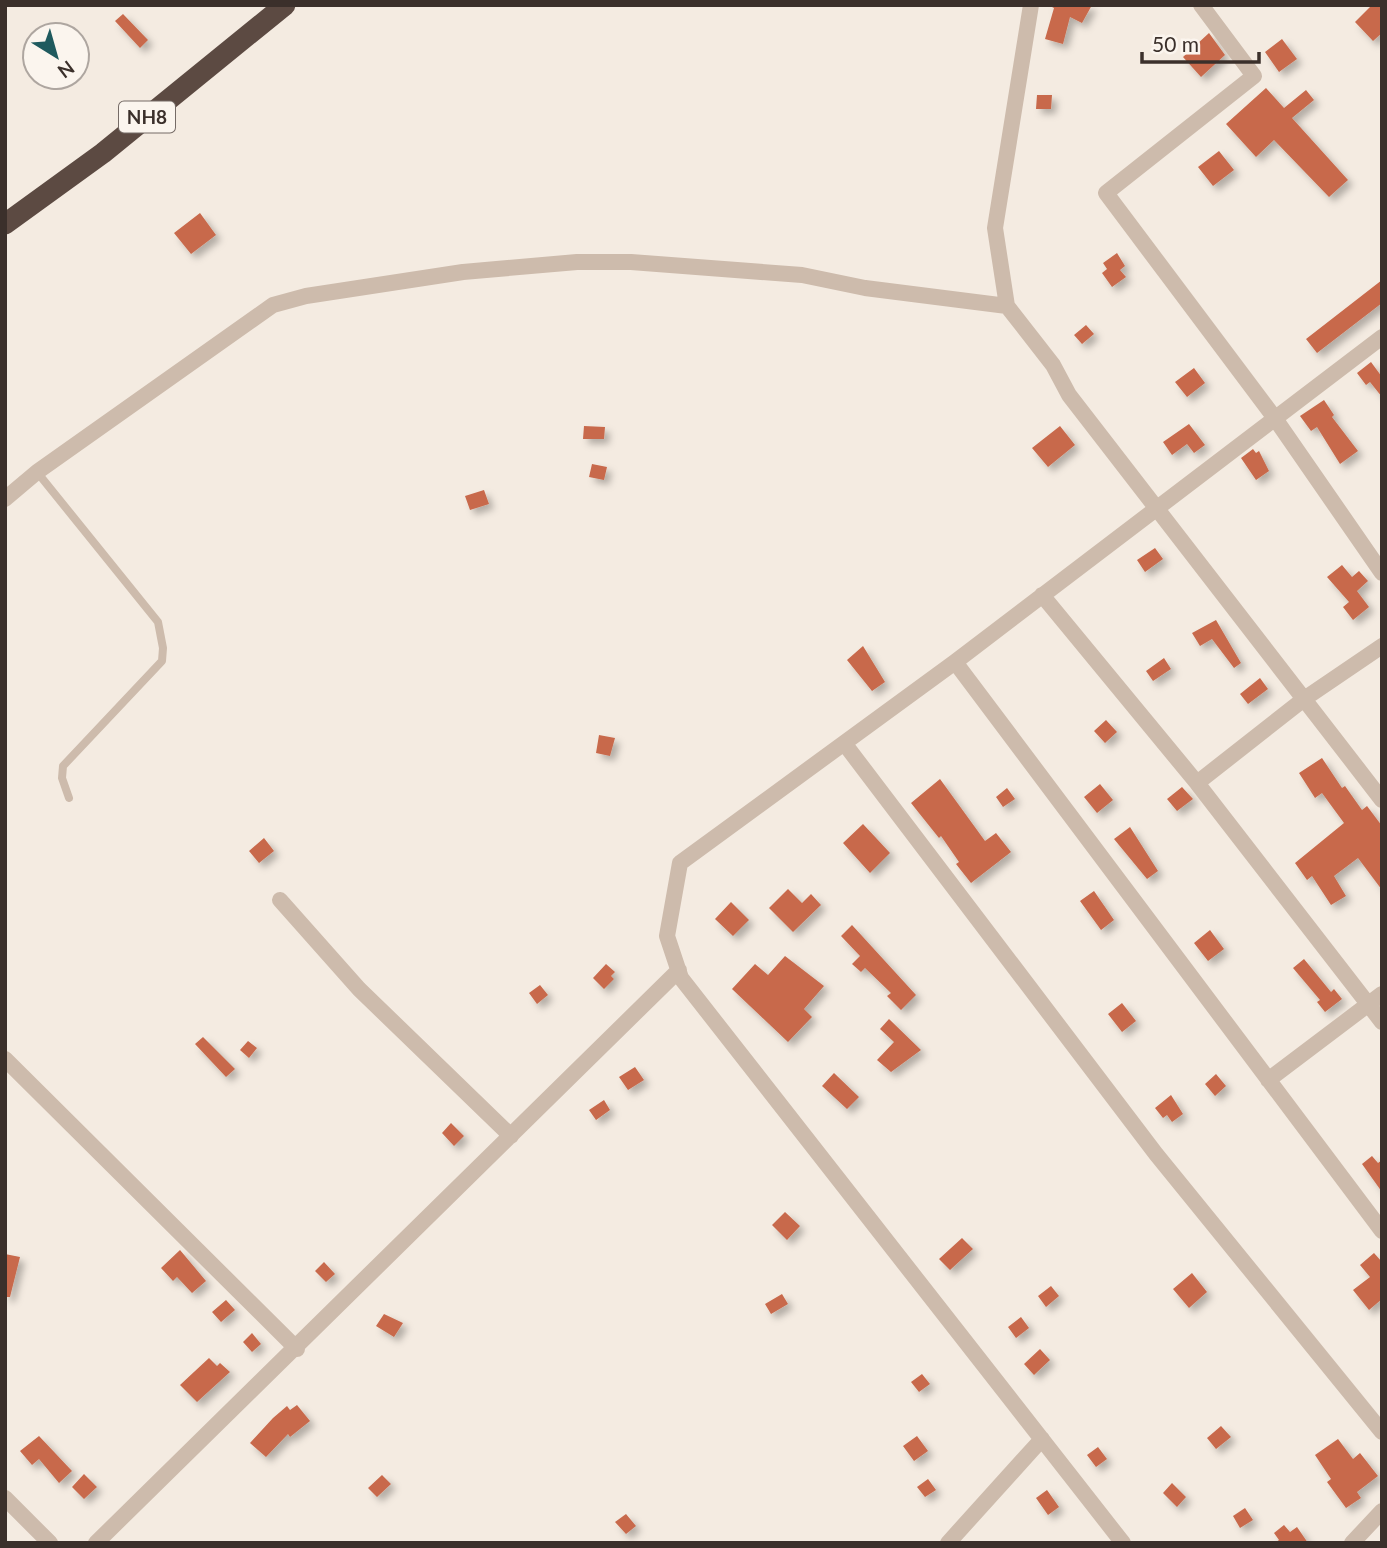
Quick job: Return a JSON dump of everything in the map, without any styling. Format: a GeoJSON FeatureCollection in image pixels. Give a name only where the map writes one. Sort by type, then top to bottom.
{"type":"FeatureCollection","features":[{"type":"Feature","properties":{"kind":"highway","name":"NH8"},"geometry":{"type":"LineString","coordinates":[[5,223],[103,153],[285,5]]}},
{"type":"Feature","properties":{"kind":"street"},"geometry":{"type":"LineString","coordinates":[[1031,5],[995,228],[1006,306],[1053,365],[1069,394],[1382,800]]}},
{"type":"Feature","properties":{"kind":"street"},"geometry":{"type":"LineString","coordinates":[[1201,5],[1254,76],[1106,193],[1274,417],[1382,573]]}},
{"type":"Feature","properties":{"kind":"street"},"geometry":{"type":"LineString","coordinates":[[5,499],[37,472],[274,305],[306,296],[463,272],[577,262],[631,262],[802,275],[865,288],[1006,306]]}},
{"type":"Feature","properties":{"kind":"street"},"geometry":{"type":"LineString","coordinates":[[1123,1543],[681,978],[667,936],[680,863],[955,662],[1376,341],[1382,359]]}},
{"type":"Feature","properties":{"kind":"street"},"geometry":{"type":"LineString","coordinates":[[1042,595],[1197,783],[1382,1022]]}},
{"type":"Feature","properties":{"kind":"street"},"geometry":{"type":"LineString","coordinates":[[1197,783],[1304,699],[1382,646]]}},
{"type":"Feature","properties":{"kind":"street"},"geometry":{"type":"LineString","coordinates":[[955,662],[1382,1231]]}},
{"type":"Feature","properties":{"kind":"street"},"geometry":{"type":"LineString","coordinates":[[844,743],[1156,1154],[1382,1432]]}},
{"type":"Feature","properties":{"kind":"street"},"geometry":{"type":"LineString","coordinates":[[280,900],[359,989],[511,1136]]}},
{"type":"Feature","properties":{"kind":"street"},"geometry":{"type":"LineString","coordinates":[[96,1543],[297,1349],[679,970]]}},
{"type":"Feature","properties":{"kind":"street"},"geometry":{"type":"LineString","coordinates":[[1268,1080],[1382,994]]}},
{"type":"Feature","properties":{"kind":"street"},"geometry":{"type":"LineString","coordinates":[[5,1059],[297,1349]]}},
{"type":"Feature","properties":{"kind":"street"},"geometry":{"type":"LineString","coordinates":[[948,1543],[1042,1439]]}},
{"type":"Feature","properties":{"kind":"street"},"geometry":{"type":"LineString","coordinates":[[5,1498],[50,1543]]}},
{"type":"Feature","properties":{"kind":"street"},"geometry":{"type":"LineString","coordinates":[[1352,1543],[1382,1511]]}},
{"type":"Feature","properties":{"kind":"lane"},"geometry":{"type":"LineString","coordinates":[[37,472],[158,622],[163,648],[162,661],[62,766],[62,778],[69,798]]}},
{"type":"Feature","properties":{"kind":"building"},"geometry":{"type":"Polygon","coordinates":[[[1048,5],[1092,5],[1082,23],[1070,17],[1063,44],[1045,39],[1054,8],[1048,5]]]}},
{"type":"Feature","properties":{"kind":"building"},"geometry":{"type":"Polygon","coordinates":[[[1372,5],[1382,5],[1382,33],[1373,41],[1355,22],[1372,5]]]}},
{"type":"Feature","properties":{"kind":"building"},"geometry":{"type":"Polygon","coordinates":[[[123,14],[148,40],[140,48],[115,21],[123,14]]]}},
{"type":"Feature","properties":{"kind":"building"},"geometry":{"type":"Polygon","coordinates":[[[1209,33],[1225,55],[1201,77],[1183,57],[1209,33]]]}},
{"type":"Feature","properties":{"kind":"building"},"geometry":{"type":"Polygon","coordinates":[[[1282,39],[1297,59],[1279,72],[1265,52],[1282,39]]]}},
{"type":"Feature","properties":{"kind":"building"},"geometry":{"type":"Polygon","coordinates":[[[1266,88],[1284,108],[1306,90],[1314,100],[1292,118],[1348,180],[1329,197],[1274,140],[1256,157],[1226,124],[1266,88]]]}},
{"type":"Feature","properties":{"kind":"building"},"geometry":{"type":"Polygon","coordinates":[[[1037,95],[1052,95],[1051,109],[1036,109],[1037,95]]]}},
{"type":"Feature","properties":{"kind":"building"},"geometry":{"type":"Polygon","coordinates":[[[1219,151],[1234,170],[1213,186],[1198,167],[1219,151]]]}},
{"type":"Feature","properties":{"kind":"building"},"geometry":{"type":"Polygon","coordinates":[[[200,213],[216,235],[191,254],[174,233],[200,213]]]}},
{"type":"Feature","properties":{"kind":"building"},"geometry":{"type":"Polygon","coordinates":[[[1117,253],[1125,266],[1120,270],[1126,277],[1112,287],[1102,273],[1107,269],[1103,263],[1117,253]]]}},
{"type":"Feature","properties":{"kind":"building"},"geometry":{"type":"Polygon","coordinates":[[[1382,280],[1382,303],[1317,353],[1306,339],[1382,280]]]}},
{"type":"Feature","properties":{"kind":"building"},"geometry":{"type":"Polygon","coordinates":[[[1086,325],[1094,334],[1082,344],[1074,335],[1086,325]]]}},
{"type":"Feature","properties":{"kind":"building"},"geometry":{"type":"Polygon","coordinates":[[[1371,362],[1382,377],[1382,397],[1370,382],[1366,385],[1357,373],[1371,362]]]}},
{"type":"Feature","properties":{"kind":"building"},"geometry":{"type":"Polygon","coordinates":[[[1194,368],[1205,383],[1187,397],[1175,382],[1194,368]]]}},
{"type":"Feature","properties":{"kind":"building"},"geometry":{"type":"Polygon","coordinates":[[[1324,400],[1334,415],[1332,417],[1358,451],[1340,464],[1317,427],[1311,431],[1300,416],[1324,400]]]}},
{"type":"Feature","properties":{"kind":"building"},"geometry":{"type":"Polygon","coordinates":[[[1189,424],[1205,445],[1194,453],[1187,444],[1172,455],[1163,442],[1189,424]]]}},
{"type":"Feature","properties":{"kind":"building"},"geometry":{"type":"Polygon","coordinates":[[[584,426],[605,427],[604,439],[583,439],[584,426]]]}},
{"type":"Feature","properties":{"kind":"building"},"geometry":{"type":"Polygon","coordinates":[[[1060,426],[1075,445],[1048,467],[1032,448],[1060,426]]]}},
{"type":"Feature","properties":{"kind":"building"},"geometry":{"type":"Polygon","coordinates":[[[1253,449],[1256,453],[1259,451],[1269,471],[1256,480],[1241,458],[1253,449]]]}},
{"type":"Feature","properties":{"kind":"building"},"geometry":{"type":"Polygon","coordinates":[[[592,464],[607,467],[604,480],[589,477],[592,464]]]}},
{"type":"Feature","properties":{"kind":"building"},"geometry":{"type":"Polygon","coordinates":[[[484,490],[489,504],[470,510],[465,496],[484,490]]]}},
{"type":"Feature","properties":{"kind":"building"},"geometry":{"type":"Polygon","coordinates":[[[1155,548],[1163,559],[1145,572],[1137,560],[1155,548]]]}},
{"type":"Feature","properties":{"kind":"building"},"geometry":{"type":"Polygon","coordinates":[[[1342,565],[1352,577],[1359,571],[1368,581],[1357,591],[1369,607],[1353,620],[1343,607],[1349,602],[1327,577],[1342,565]]]}},
{"type":"Feature","properties":{"kind":"building"},"geometry":{"type":"Polygon","coordinates":[[[1216,620],[1241,663],[1234,668],[1212,639],[1200,646],[1192,633],[1216,620]]]}},
{"type":"Feature","properties":{"kind":"building"},"geometry":{"type":"Polygon","coordinates":[[[863,646],[885,682],[872,691],[847,660],[863,646]]]}},
{"type":"Feature","properties":{"kind":"building"},"geometry":{"type":"Polygon","coordinates":[[[1164,658],[1171,669],[1153,681],[1146,671],[1164,658]]]}},
{"type":"Feature","properties":{"kind":"building"},"geometry":{"type":"Polygon","coordinates":[[[1260,678],[1268,689],[1248,704],[1240,694],[1260,678]]]}},
{"type":"Feature","properties":{"kind":"building"},"geometry":{"type":"Polygon","coordinates":[[[1106,720],[1117,732],[1105,743],[1094,731],[1106,720]]]}},
{"type":"Feature","properties":{"kind":"building"},"geometry":{"type":"Polygon","coordinates":[[[599,735],[615,738],[610,756],[596,753],[599,735]]]}},
{"type":"Feature","properties":{"kind":"building"},"geometry":{"type":"Polygon","coordinates":[[[1322,758],[1342,788],[1345,786],[1362,810],[1367,806],[1382,826],[1382,890],[1358,858],[1334,876],[1346,896],[1331,905],[1312,876],[1307,880],[1295,863],[1344,823],[1322,793],[1315,798],[1299,773],[1322,758]]]}},
{"type":"Feature","properties":{"kind":"building"},"geometry":{"type":"Polygon","coordinates":[[[940,779],[985,841],[996,833],[1011,852],[971,883],[956,864],[959,862],[941,836],[939,838],[911,803],[940,779]]]}},
{"type":"Feature","properties":{"kind":"building"},"geometry":{"type":"Polygon","coordinates":[[[1100,784],[1113,800],[1097,813],[1084,797],[1100,784]]]}},
{"type":"Feature","properties":{"kind":"building"},"geometry":{"type":"Polygon","coordinates":[[[1182,787],[1193,799],[1177,811],[1167,799],[1182,787]]]}},
{"type":"Feature","properties":{"kind":"building"},"geometry":{"type":"Polygon","coordinates":[[[1007,788],[1015,799],[1003,807],[996,797],[1007,788]]]}},
{"type":"Feature","properties":{"kind":"building"},"geometry":{"type":"Polygon","coordinates":[[[863,824],[890,853],[870,873],[843,843],[863,824]]]}},
{"type":"Feature","properties":{"kind":"building"},"geometry":{"type":"Polygon","coordinates":[[[1130,827],[1158,871],[1147,879],[1114,839],[1130,827]]]}},
{"type":"Feature","properties":{"kind":"building"},"geometry":{"type":"Polygon","coordinates":[[[264,838],[274,851],[259,863],[249,851],[264,838]]]}},
{"type":"Feature","properties":{"kind":"building"},"geometry":{"type":"Polygon","coordinates":[[[788,889],[802,903],[811,894],[821,905],[793,932],[769,908],[788,889]]]}},
{"type":"Feature","properties":{"kind":"building"},"geometry":{"type":"Polygon","coordinates":[[[1094,891],[1114,920],[1101,930],[1080,901],[1094,891]]]}},
{"type":"Feature","properties":{"kind":"building"},"geometry":{"type":"Polygon","coordinates":[[[731,902],[749,920],[733,936],[715,919],[731,902]]]}},
{"type":"Feature","properties":{"kind":"building"},"geometry":{"type":"Polygon","coordinates":[[[852,925],[916,995],[901,1010],[887,996],[891,993],[865,968],[861,972],[852,964],[860,956],[841,936],[852,925]]]}},
{"type":"Feature","properties":{"kind":"building"},"geometry":{"type":"Polygon","coordinates":[[[1210,930],[1224,949],[1208,961],[1194,943],[1210,930]]]}},
{"type":"Feature","properties":{"kind":"building"},"geometry":{"type":"Polygon","coordinates":[[[785,956],[824,986],[804,1009],[812,1017],[788,1042],[732,989],[755,964],[768,975],[785,956]]]}},
{"type":"Feature","properties":{"kind":"building"},"geometry":{"type":"Polygon","coordinates":[[[1304,959],[1331,992],[1334,989],[1342,999],[1325,1012],[1317,1002],[1320,1000],[1293,968],[1304,959]]]}},
{"type":"Feature","properties":{"kind":"building"},"geometry":{"type":"Polygon","coordinates":[[[606,964],[615,972],[611,976],[614,979],[604,989],[593,978],[606,964]]]}},
{"type":"Feature","properties":{"kind":"building"},"geometry":{"type":"Polygon","coordinates":[[[540,985],[548,995],[537,1004],[529,993],[540,985]]]}},
{"type":"Feature","properties":{"kind":"building"},"geometry":{"type":"Polygon","coordinates":[[[1122,1003],[1136,1021],[1122,1032],[1108,1014],[1122,1003]]]}},
{"type":"Feature","properties":{"kind":"building"},"geometry":{"type":"Polygon","coordinates":[[[889,1019],[921,1050],[891,1072],[877,1060],[894,1042],[880,1029],[889,1019]]]}},
{"type":"Feature","properties":{"kind":"building"},"geometry":{"type":"Polygon","coordinates":[[[203,1037],[235,1069],[226,1077],[195,1044],[203,1037]]]}},
{"type":"Feature","properties":{"kind":"building"},"geometry":{"type":"Polygon","coordinates":[[[248,1041],[257,1048],[249,1058],[240,1050],[248,1041]]]}},
{"type":"Feature","properties":{"kind":"building"},"geometry":{"type":"Polygon","coordinates":[[[635,1067],[644,1080],[628,1090],[619,1077],[635,1067]]]}},
{"type":"Feature","properties":{"kind":"building"},"geometry":{"type":"Polygon","coordinates":[[[834,1073],[859,1097],[847,1109],[822,1086],[834,1073]]]}},
{"type":"Feature","properties":{"kind":"building"},"geometry":{"type":"Polygon","coordinates":[[[1216,1074],[1226,1086],[1215,1096],[1205,1084],[1216,1074]]]}},
{"type":"Feature","properties":{"kind":"building"},"geometry":{"type":"Polygon","coordinates":[[[1171,1095],[1183,1114],[1172,1122],[1167,1115],[1163,1118],[1155,1108],[1171,1095]]]}},
{"type":"Feature","properties":{"kind":"building"},"geometry":{"type":"Polygon","coordinates":[[[604,1100],[610,1110],[596,1120],[589,1110],[604,1100]]]}},
{"type":"Feature","properties":{"kind":"building"},"geometry":{"type":"Polygon","coordinates":[[[451,1123],[464,1136],[454,1146],[442,1133],[451,1123]]]}},
{"type":"Feature","properties":{"kind":"building"},"geometry":{"type":"Polygon","coordinates":[[[1372,1156],[1378,1163],[1382,1160],[1382,1192],[1362,1164],[1372,1156]]]}},
{"type":"Feature","properties":{"kind":"building"},"geometry":{"type":"Polygon","coordinates":[[[785,1212],[800,1226],[787,1240],[772,1225],[785,1212]]]}},
{"type":"Feature","properties":{"kind":"building"},"geometry":{"type":"Polygon","coordinates":[[[962,1238],[973,1249],[950,1270],[939,1259],[962,1238]]]}},
{"type":"Feature","properties":{"kind":"building"},"geometry":{"type":"Polygon","coordinates":[[[180,1250],[206,1281],[192,1293],[177,1277],[173,1281],[161,1268],[180,1250]]]}},
{"type":"Feature","properties":{"kind":"building"},"geometry":{"type":"Polygon","coordinates":[[[1374,1253],[1382,1262],[1382,1299],[1369,1310],[1353,1290],[1370,1277],[1360,1265],[1374,1253]]]}},
{"type":"Feature","properties":{"kind":"building"},"geometry":{"type":"Polygon","coordinates":[[[5,1254],[20,1257],[10,1297],[5,1297],[5,1254]]]}},
{"type":"Feature","properties":{"kind":"building"},"geometry":{"type":"Polygon","coordinates":[[[324,1262],[335,1274],[326,1282],[315,1271],[324,1262]]]}},
{"type":"Feature","properties":{"kind":"building"},"geometry":{"type":"Polygon","coordinates":[[[1192,1273],[1207,1292],[1189,1308],[1173,1289],[1192,1273]]]}},
{"type":"Feature","properties":{"kind":"building"},"geometry":{"type":"Polygon","coordinates":[[[1051,1286],[1059,1296],[1046,1307],[1038,1296],[1051,1286]]]}},
{"type":"Feature","properties":{"kind":"building"},"geometry":{"type":"Polygon","coordinates":[[[782,1294],[788,1304],[771,1314],[765,1304],[782,1294]]]}},
{"type":"Feature","properties":{"kind":"building"},"geometry":{"type":"Polygon","coordinates":[[[226,1300],[235,1310],[221,1322],[212,1312],[226,1300]]]}},
{"type":"Feature","properties":{"kind":"building"},"geometry":{"type":"Polygon","coordinates":[[[384,1314],[403,1323],[394,1337],[376,1326],[384,1314]]]}},
{"type":"Feature","properties":{"kind":"building"},"geometry":{"type":"Polygon","coordinates":[[[1021,1317],[1029,1328],[1016,1338],[1008,1327],[1021,1317]]]}},
{"type":"Feature","properties":{"kind":"building"},"geometry":{"type":"Polygon","coordinates":[[[252,1333],[261,1344],[252,1352],[243,1342],[252,1333]]]}},
{"type":"Feature","properties":{"kind":"building"},"geometry":{"type":"Polygon","coordinates":[[[1040,1349],[1050,1360],[1034,1375],[1024,1364],[1040,1349]]]}},
{"type":"Feature","properties":{"kind":"building"},"geometry":{"type":"Polygon","coordinates":[[[209,1358],[217,1366],[220,1363],[230,1372],[197,1402],[180,1385],[209,1358]]]}},
{"type":"Feature","properties":{"kind":"building"},"geometry":{"type":"Polygon","coordinates":[[[922,1374],[930,1384],[919,1392],[911,1382],[922,1374]]]}},
{"type":"Feature","properties":{"kind":"building"},"geometry":{"type":"Polygon","coordinates":[[[297,1405],[310,1421],[290,1437],[288,1434],[266,1457],[250,1443],[287,1406],[290,1410],[297,1405]]]}},
{"type":"Feature","properties":{"kind":"building"},"geometry":{"type":"Polygon","coordinates":[[[1221,1426],[1231,1437],[1216,1449],[1207,1438],[1221,1426]]]}},
{"type":"Feature","properties":{"kind":"building"},"geometry":{"type":"Polygon","coordinates":[[[39,1436],[72,1471],[59,1483],[39,1459],[32,1465],[20,1451],[39,1436]]]}},
{"type":"Feature","properties":{"kind":"building"},"geometry":{"type":"Polygon","coordinates":[[[917,1436],[928,1451],[914,1461],[903,1446],[917,1436]]]}},
{"type":"Feature","properties":{"kind":"building"},"geometry":{"type":"Polygon","coordinates":[[[1338,1439],[1353,1459],[1360,1453],[1378,1476],[1357,1492],[1361,1498],[1346,1508],[1327,1482],[1331,1479],[1315,1455],[1338,1439]]]}},
{"type":"Feature","properties":{"kind":"building"},"geometry":{"type":"Polygon","coordinates":[[[1098,1447],[1107,1459],[1096,1467],[1087,1455],[1098,1447]]]}},
{"type":"Feature","properties":{"kind":"building"},"geometry":{"type":"Polygon","coordinates":[[[84,1474],[97,1487],[84,1499],[72,1487],[84,1474]]]}},
{"type":"Feature","properties":{"kind":"building"},"geometry":{"type":"Polygon","coordinates":[[[382,1475],[391,1484],[377,1497],[368,1488],[382,1475]]]}},
{"type":"Feature","properties":{"kind":"building"},"geometry":{"type":"Polygon","coordinates":[[[928,1479],[936,1490],[925,1497],[917,1487],[928,1479]]]}},
{"type":"Feature","properties":{"kind":"building"},"geometry":{"type":"Polygon","coordinates":[[[1172,1483],[1186,1497],[1177,1507],[1163,1493],[1172,1483]]]}},
{"type":"Feature","properties":{"kind":"building"},"geometry":{"type":"Polygon","coordinates":[[[1047,1490],[1059,1507],[1048,1515],[1036,1498],[1047,1490]]]}},
{"type":"Feature","properties":{"kind":"building"},"geometry":{"type":"Polygon","coordinates":[[[1245,1508],[1253,1520],[1240,1528],[1233,1516],[1245,1508]]]}},
{"type":"Feature","properties":{"kind":"building"},"geometry":{"type":"Polygon","coordinates":[[[626,1514],[636,1526],[626,1534],[615,1522],[626,1514]]]}},
{"type":"Feature","properties":{"kind":"building"},"geometry":{"type":"Polygon","coordinates":[[[1284,1525],[1290,1532],[1297,1527],[1308,1543],[1275,1543],[1279,1540],[1274,1533],[1284,1525]]]}}]}
